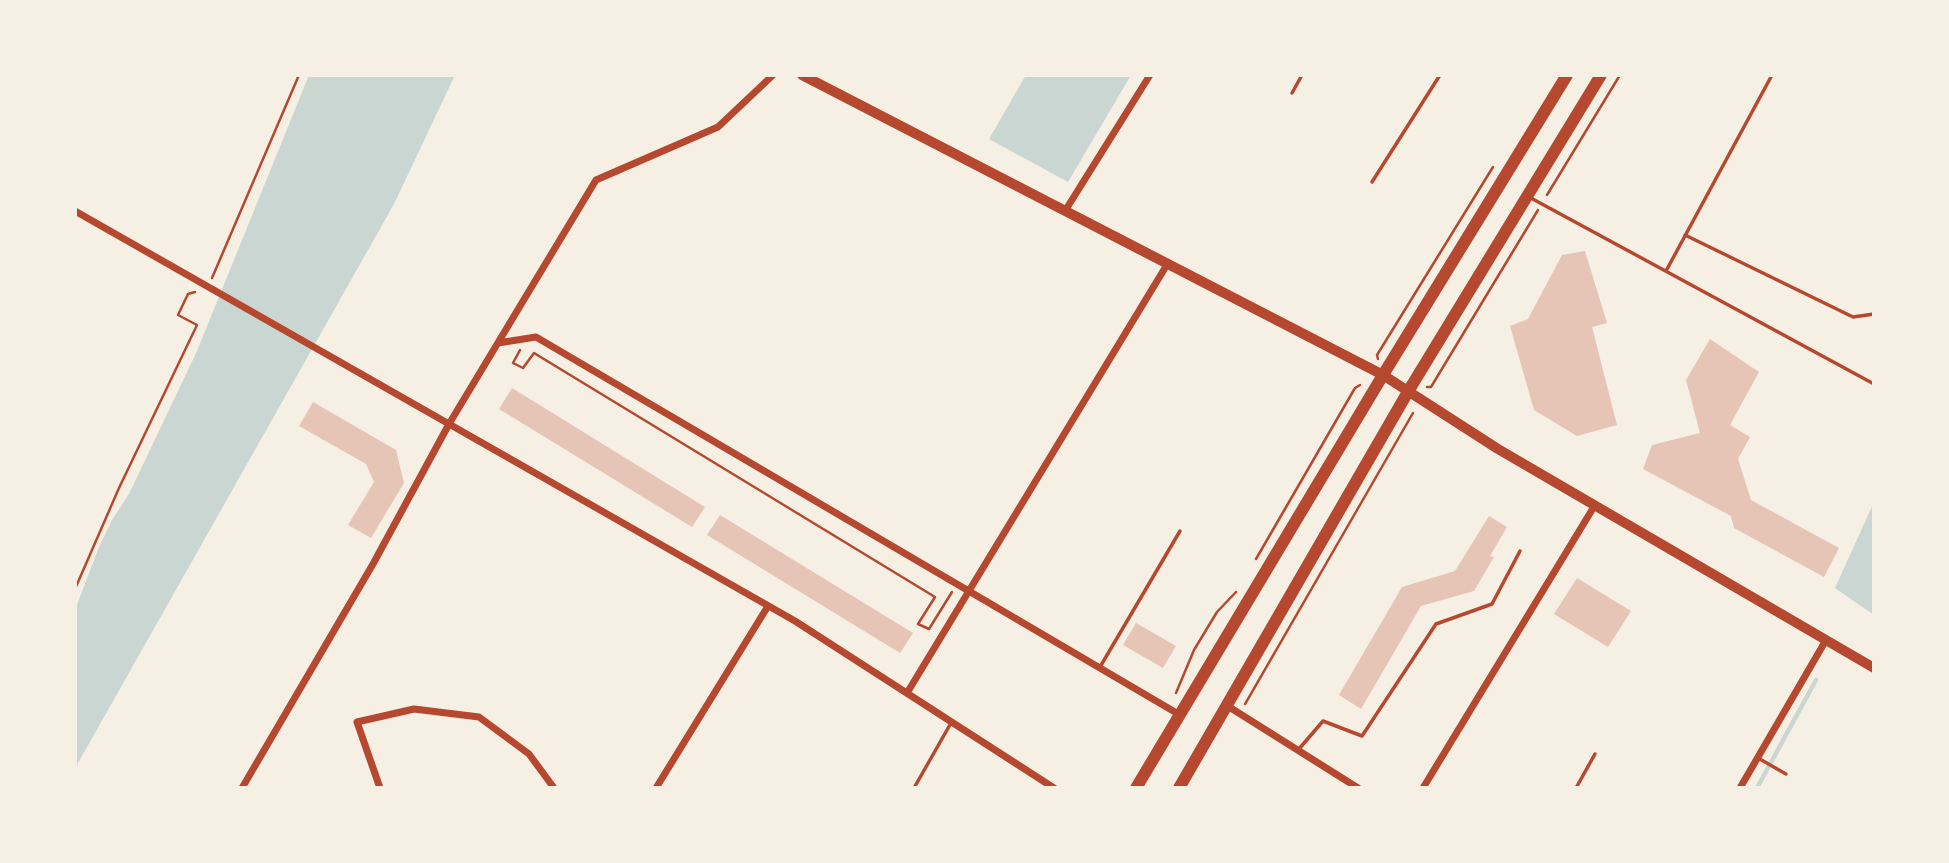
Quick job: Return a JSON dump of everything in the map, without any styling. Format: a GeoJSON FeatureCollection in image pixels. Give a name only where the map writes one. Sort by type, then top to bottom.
{"type":"FeatureCollection","features":[{"type":"Feature","properties":{"kind":"main road"},"geometry":{"type":"LineString","coordinates":[[1136,788],[1174,711],[1567,75]]}},
{"type":"Feature","properties":{"kind":"main road"},"geometry":{"type":"LineString","coordinates":[[1179,788],[1409,390],[1601,75]]}},
{"type":"Feature","properties":{"kind":"street"},"geometry":{"type":"LineString","coordinates":[[242,788],[373,564],[449,424],[596,180],[718,127],[773,75]]}},
{"type":"Feature","properties":{"kind":"street"},"geometry":{"type":"LineString","coordinates":[[802,75],[1383,375],[1498,449],[1874,668]]}},
{"type":"Feature","properties":{"kind":"street"},"geometry":{"type":"LineString","coordinates":[[1065,211],[1150,75]]}},
{"type":"Feature","properties":{"kind":"street"},"geometry":{"type":"LineString","coordinates":[[75,211],[768,606],[1054,788]]}},
{"type":"Feature","properties":{"kind":"street"},"geometry":{"type":"LineString","coordinates":[[907,693],[1168,264]]}},
{"type":"Feature","properties":{"kind":"street"},"geometry":{"type":"LineString","coordinates":[[498,343],[536,337],[1174,711]]}},
{"type":"Feature","properties":{"kind":"street"},"geometry":{"type":"LineString","coordinates":[[1423,788],[1595,505]]}},
{"type":"Feature","properties":{"kind":"street"},"geometry":{"type":"LineString","coordinates":[[656,788],[768,606]]}},
{"type":"Feature","properties":{"kind":"street"},"geometry":{"type":"LineString","coordinates":[[1740,788],[1826,640]]}},
{"type":"Feature","properties":{"kind":"street"},"geometry":{"type":"LineString","coordinates":[[1226,705],[1358,788]]}},
{"type":"Feature","properties":{"kind":"street"},"geometry":{"type":"LineString","coordinates":[[380,788],[357,722],[414,709],[479,717],[529,754],[554,788]]}},
{"type":"Feature","properties":{"kind":"lane"},"geometry":{"type":"LineString","coordinates":[[1292,93],[1302,75]]}},
{"type":"Feature","properties":{"kind":"lane"},"geometry":{"type":"LineString","coordinates":[[1372,182],[1440,75]]}},
{"type":"Feature","properties":{"kind":"lane"},"geometry":{"type":"LineString","coordinates":[[1666,271],[1772,75]]}},
{"type":"Feature","properties":{"kind":"lane"},"geometry":{"type":"LineString","coordinates":[[1527,196],[1874,384]]}},
{"type":"Feature","properties":{"kind":"lane"},"geometry":{"type":"LineString","coordinates":[[1685,235],[1853,317],[1874,314]]}},
{"type":"Feature","properties":{"kind":"lane"},"geometry":{"type":"LineString","coordinates":[[1100,667],[1180,531]]}},
{"type":"Feature","properties":{"kind":"lane"},"geometry":{"type":"LineString","coordinates":[[1298,750],[1322,721],[1362,736],[1436,624],[1492,604],[1520,551]]}},
{"type":"Feature","properties":{"kind":"lane"},"geometry":{"type":"LineString","coordinates":[[914,788],[952,722]]}},
{"type":"Feature","properties":{"kind":"lane"},"geometry":{"type":"LineString","coordinates":[[1576,788],[1595,754]]}},
{"type":"Feature","properties":{"kind":"lane"},"geometry":{"type":"LineString","coordinates":[[1759,759],[1786,774]]}},
{"type":"Feature","properties":{"kind":"path"},"geometry":{"type":"LineString","coordinates":[[75,589],[119,488],[197,325],[178,315],[188,294],[208,287],[299,75]]}},
{"type":"Feature","properties":{"kind":"path"},"geometry":{"type":"LineString","coordinates":[[1409,390],[1431,387],[1620,75]]}},
{"type":"Feature","properties":{"kind":"path"},"geometry":{"type":"LineString","coordinates":[[527,338],[513,363],[523,368],[534,354],[935,597],[919,624],[929,628],[957,583]]}},
{"type":"Feature","properties":{"kind":"path"},"geometry":{"type":"LineString","coordinates":[[1251,567],[1355,388],[1383,375]]}},
{"type":"Feature","properties":{"kind":"path"},"geometry":{"type":"LineString","coordinates":[[1174,711],[1194,650],[1217,612],[1237,591]]}},
{"type":"Feature","properties":{"kind":"shaded area"},"geometry":{"type":"Polygon","coordinates":[[[309,75],[455,75],[394,204],[78,763],[75,776],[75,610],[99,547],[129,494],[197,351],[309,75]]]}},
{"type":"Feature","properties":{"kind":"shaded area"},"geometry":{"type":"Polygon","coordinates":[[[1026,75],[1131,75],[1068,182],[989,139],[1026,75]]]}},
{"type":"Feature","properties":{"kind":"shaded area"},"geometry":{"type":"Polygon","coordinates":[[[1874,502],[1874,615],[1835,588],[1874,502]]]}},
{"type":"Feature","properties":{"kind":"building"},"geometry":{"type":"Polygon","coordinates":[[[1585,251],[1607,323],[1592,327],[1617,425],[1577,436],[1534,410],[1510,326],[1528,319],[1562,255],[1585,251]]]}},
{"type":"Feature","properties":{"kind":"building"},"geometry":{"type":"Polygon","coordinates":[[[1710,339],[1759,372],[1730,425],[1750,437],[1738,459],[1751,500],[1839,548],[1824,577],[1734,528],[1731,516],[1643,469],[1652,445],[1700,433],[1686,380],[1710,339]]]}},
{"type":"Feature","properties":{"kind":"building"},"geometry":{"type":"Polygon","coordinates":[[[512,388],[705,507],[692,527],[499,409],[512,388]]]}},
{"type":"Feature","properties":{"kind":"building"},"geometry":{"type":"Polygon","coordinates":[[[313,402],[396,450],[404,483],[371,538],[348,525],[374,482],[366,464],[299,426],[313,402]]]}},
{"type":"Feature","properties":{"kind":"building"},"geometry":{"type":"Polygon","coordinates":[[[720,515],[913,633],[900,653],[707,535],[720,515]]]}},
{"type":"Feature","properties":{"kind":"building"},"geometry":{"type":"Polygon","coordinates":[[[1489,516],[1507,527],[1490,556],[1494,557],[1474,591],[1421,606],[1361,709],[1339,695],[1402,587],[1455,571],[1489,516]]]}},
{"type":"Feature","properties":{"kind":"building"},"geometry":{"type":"Polygon","coordinates":[[[1577,578],[1631,611],[1608,647],[1554,614],[1577,578]]]}},
{"type":"Feature","properties":{"kind":"building"},"geometry":{"type":"Polygon","coordinates":[[[1136,623],[1176,646],[1163,668],[1123,645],[1136,623]]]}},
{"type":"Feature","properties":{"kind":"waterway"},"geometry":{"type":"LineString","coordinates":[[1757,788],[1816,680]]}}]}
